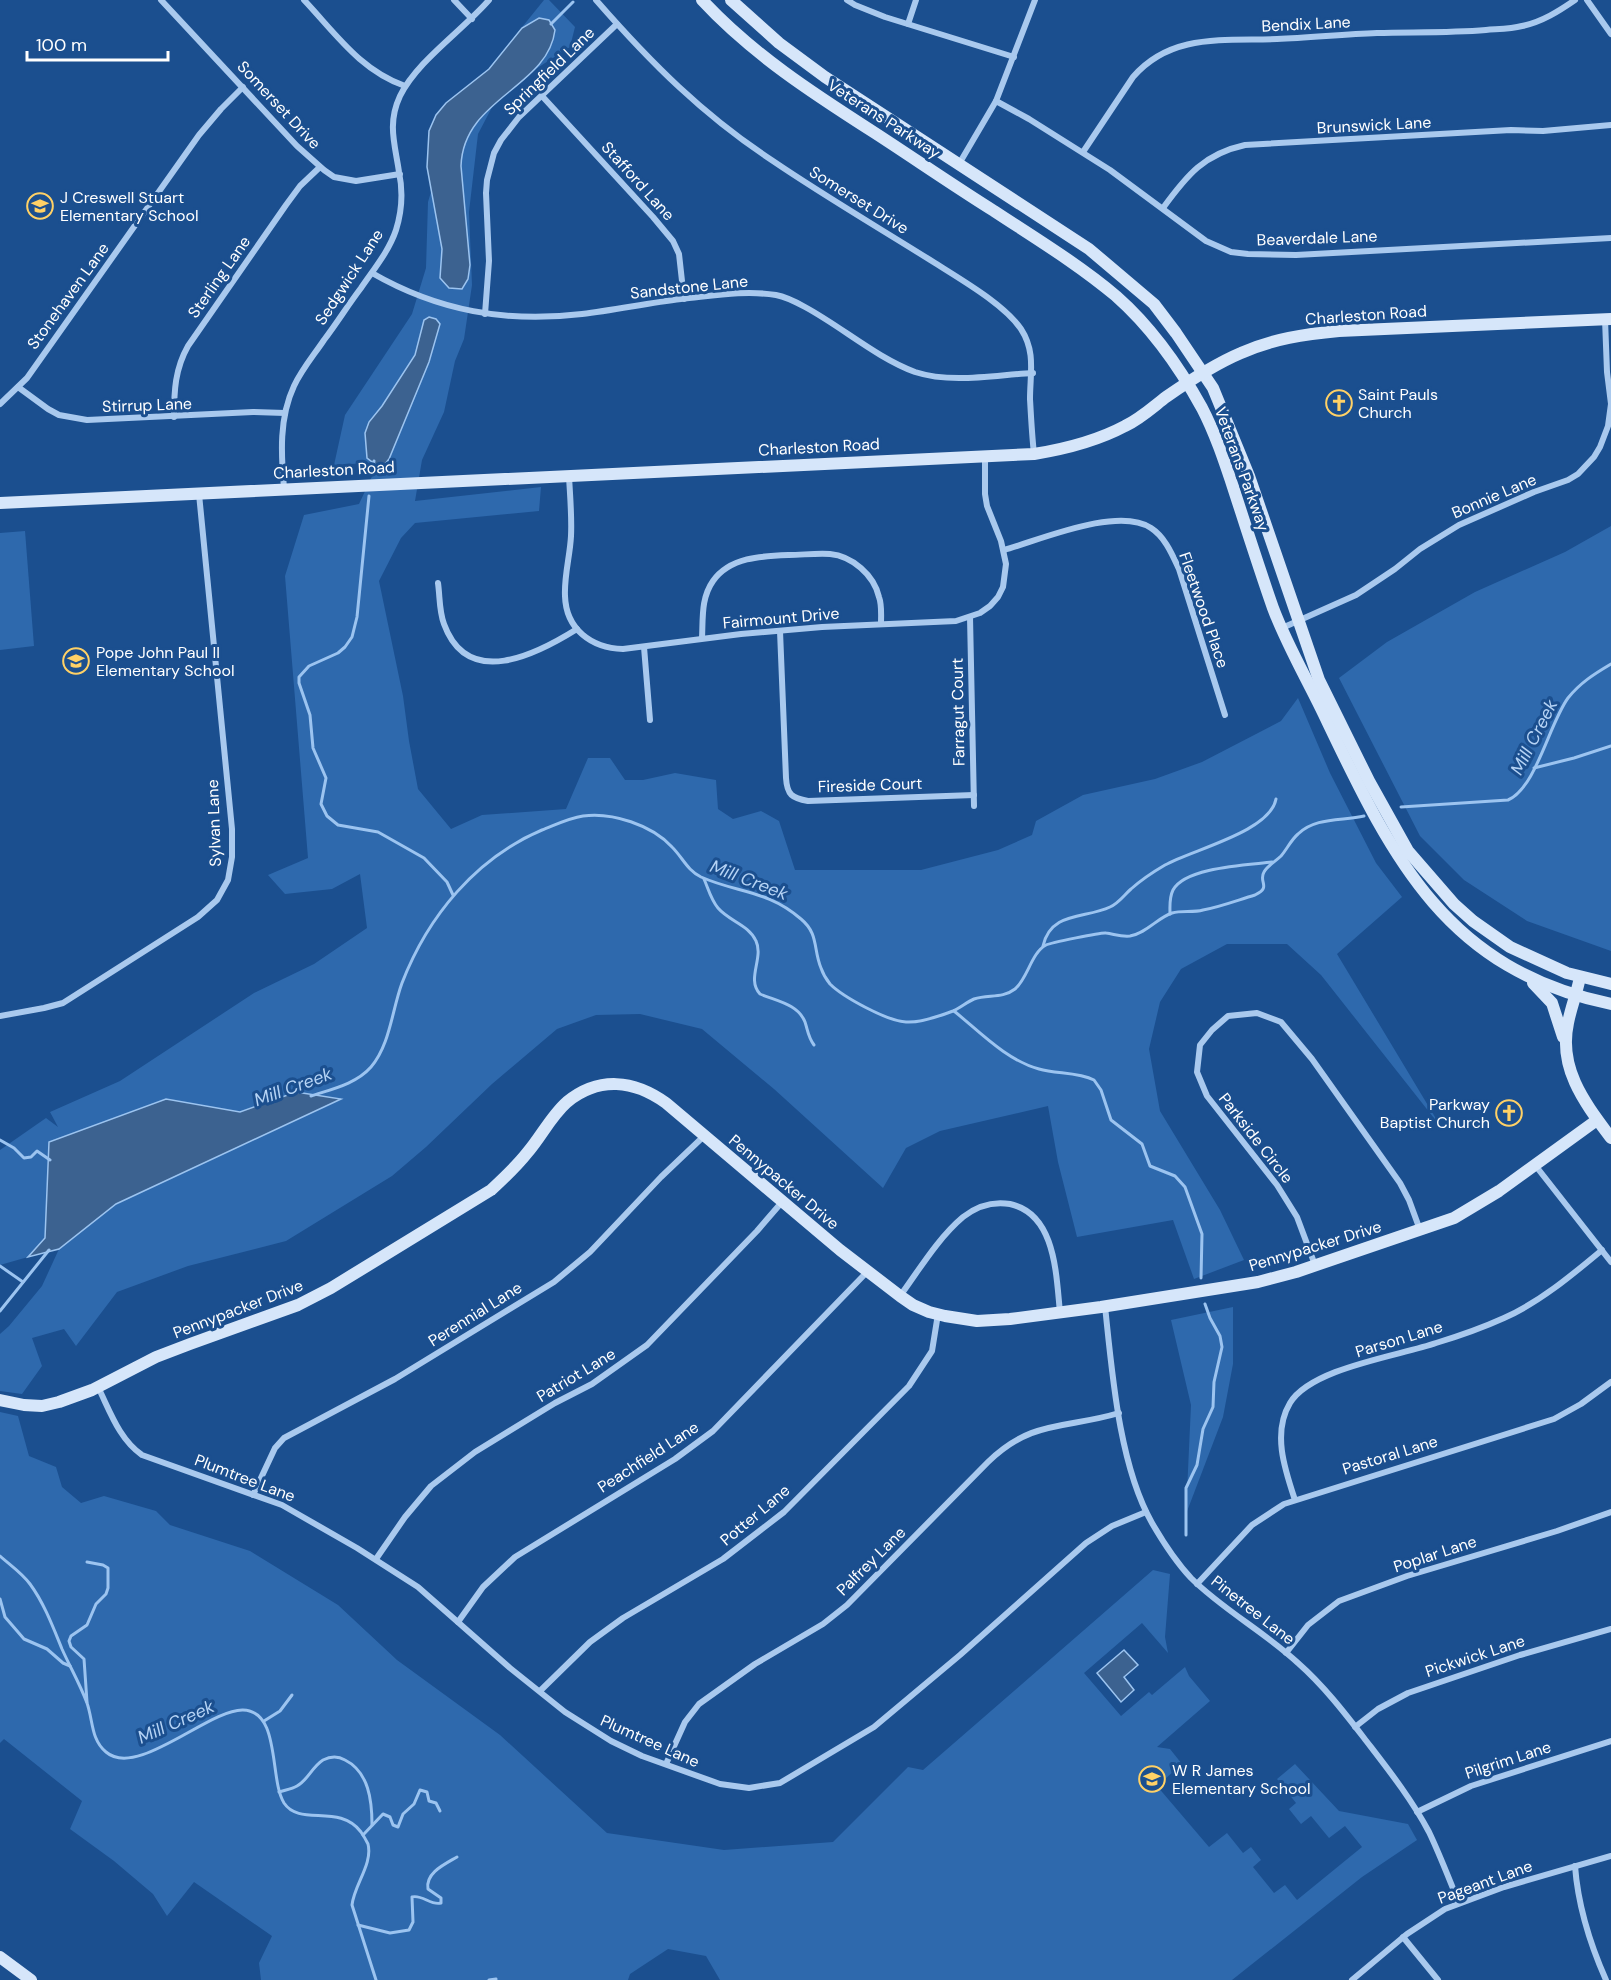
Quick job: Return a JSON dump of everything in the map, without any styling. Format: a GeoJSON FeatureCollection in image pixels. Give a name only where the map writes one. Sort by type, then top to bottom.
{"type":"FeatureCollection","features":[{"type":"Feature","properties":{"kind":"street","name":"Somerset Drive"},"geometry":{"type":"LineString","coordinates":[[161,0],[297,146],[320,167],[334,177],[356,181],[400,174]]}},
{"type":"Feature","properties":{"kind":"street"},"geometry":{"type":"LineString","coordinates":[[304,0],[364,64],[391,81],[405,86]]}},
{"type":"Feature","properties":{"kind":"street"},"geometry":{"type":"LineString","coordinates":[[454,0],[472,19]]}},
{"type":"Feature","properties":{"kind":"street","name":"Sedgwick Lane"},"geometry":{"type":"LineString","coordinates":[[284,489],[282,439],[285,413],[294,386],[372,273],[390,245],[396,230],[402,200],[400,174],[392,140],[394,112],[405,86],[489,0]]}},
{"type":"Feature","properties":{"kind":"street","name":"Somerset Drive"},"geometry":{"type":"LineString","coordinates":[[596,0],[679,89],[736,136],[971,286],[1001,309],[1020,328],[1030,351],[1033,373],[1030,402],[1034,454]]}},
{"type":"Feature","properties":{"kind":"street","name":"Veterans Parkway"},"geometry":{"type":"LineString","coordinates":[[702,0],[765,58],[852,119],[1089,275],[1118,298],[1136,317],[1169,357],[1202,408],[1221,453],[1282,628],[1369,806],[1402,862],[1435,905],[1484,951],[1523,974],[1576,996],[1611,1004]]}},
{"type":"Feature","properties":{"kind":"street","name":"Veterans Parkway"},"geometry":{"type":"LineString","coordinates":[[730,0],[758,26],[810,66],[1070,235],[1154,304],[1213,388],[1243,460],[1309,654],[1331,705],[1408,851],[1454,904],[1473,921],[1528,957],[1580,977],[1611,984]]}},
{"type":"Feature","properties":{"kind":"street"},"geometry":{"type":"LineString","coordinates":[[847,0],[862,8],[908,24],[1014,57]]}},
{"type":"Feature","properties":{"kind":"street"},"geometry":{"type":"LineString","coordinates":[[908,24],[916,0]]}},
{"type":"Feature","properties":{"kind":"street"},"geometry":{"type":"LineString","coordinates":[[959,164],[996,101],[1035,0]]}},
{"type":"Feature","properties":{"kind":"street","name":"Bendix Lane"},"geometry":{"type":"LineString","coordinates":[[1083,152],[1142,66],[1165,51],[1178,46],[1206,41],[1286,39],[1374,33],[1447,33],[1510,28],[1542,20],[1575,0]]}},
{"type":"Feature","properties":{"kind":"street"},"geometry":{"type":"LineString","coordinates":[[1587,0],[1611,34]]}},
{"type":"Feature","properties":{"kind":"street","name":"Springfield Lane"},"geometry":{"type":"LineString","coordinates":[[485,315],[489,261],[486,193],[490,166],[501,140],[509,128],[617,24]]}},
{"type":"Feature","properties":{"kind":"street","name":"Stonehaven Lane"},"geometry":{"type":"LineString","coordinates":[[0,404],[27,378],[200,135],[243,87]]}},
{"type":"Feature","properties":{"kind":"street","name":"Stafford Lane"},"geometry":{"type":"LineString","coordinates":[[542,96],[674,242],[679,254],[684,299]]}},
{"type":"Feature","properties":{"kind":"street","name":"Beaverdale Lane"},"geometry":{"type":"LineString","coordinates":[[996,101],[1083,152],[1206,241],[1231,252],[1296,255],[1611,238]]}},
{"type":"Feature","properties":{"kind":"street","name":"Brunswick Lane"},"geometry":{"type":"LineString","coordinates":[[1163,208],[1202,162],[1222,152],[1245,145],[1611,125]]}},
{"type":"Feature","properties":{"kind":"street","name":"Sterling Lane"},"geometry":{"type":"LineString","coordinates":[[174,417],[174,383],[181,358],[188,346],[286,204],[300,186],[320,167]]}},
{"type":"Feature","properties":{"kind":"street","name":"Sandstone Lane"},"geometry":{"type":"LineString","coordinates":[[372,273],[411,292],[459,309],[485,315],[524,318],[551,317],[748,293],[778,296],[792,300],[820,314],[901,366],[927,375],[968,377],[1033,373]]}},
{"type":"Feature","properties":{"kind":"street","name":"Charleston Road"},"geometry":{"type":"LineString","coordinates":[[0,503],[1034,454],[1081,444],[1127,426],[1169,395],[1239,354],[1257,346],[1308,334],[1608,319]]}},
{"type":"Feature","properties":{"kind":"street","name":"Bonnie Lane"},"geometry":{"type":"LineString","coordinates":[[1282,628],[1369,588],[1420,549],[1459,525],[1534,492],[1568,480],[1586,466],[1600,447],[1610,416],[1607,364],[1608,319]]}},
{"type":"Feature","properties":{"kind":"street","name":"Stirrup Lane"},"geometry":{"type":"LineString","coordinates":[[18,387],[48,409],[72,419],[285,413]]}},
{"type":"Feature","properties":{"kind":"street","name":"Fairmount Drive"},"geometry":{"type":"LineString","coordinates":[[577,629],[590,641],[600,646],[617,649],[780,631],[956,621],[970,617],[990,606],[998,597],[1005,576],[1004,550],[987,506],[985,494],[985,456]]}},
{"type":"Feature","properties":{"kind":"street"},"geometry":{"type":"LineString","coordinates":[[438,584],[441,613],[450,636],[456,645],[476,658],[498,662],[519,659],[558,641],[577,629],[569,616],[565,594],[571,535],[569,476]]}},
{"type":"Feature","properties":{"kind":"street","name":"Sylvan Lane"},"geometry":{"type":"LineString","coordinates":[[0,1016],[44,1008],[70,999],[198,917],[217,900],[228,880],[232,857],[232,829],[199,494]]}},
{"type":"Feature","properties":{"kind":"street","name":"Fleetwood Place"},"geometry":{"type":"LineString","coordinates":[[1004,550],[1114,520],[1140,522],[1151,528],[1168,547],[1179,569],[1224,715]]}},
{"type":"Feature","properties":{"kind":"street"},"geometry":{"type":"LineString","coordinates":[[702,639],[704,601],[714,580],[731,565],[753,558],[773,556],[832,554],[855,563],[864,570],[880,597],[881,624]]}},
{"type":"Feature","properties":{"kind":"street","name":"Farragut Court"},"geometry":{"type":"LineString","coordinates":[[970,617],[974,806]]}},
{"type":"Feature","properties":{"kind":"street","name":"Fireside Court"},"geometry":{"type":"LineString","coordinates":[[780,631],[786,778],[787,791],[790,795],[808,801],[974,795]]}},
{"type":"Feature","properties":{"kind":"street"},"geometry":{"type":"LineString","coordinates":[[644,647],[650,720]]}},
{"type":"Feature","properties":{"kind":"street"},"geometry":{"type":"LineString","coordinates":[[1523,974],[1544,992],[1552,1003],[1576,1088],[1611,1138]]}},
{"type":"Feature","properties":{"kind":"street"},"geometry":{"type":"LineString","coordinates":[[1566,1046],[1568,1020],[1580,977]]}},
{"type":"Feature","properties":{"kind":"street","name":"Parkside Circle"},"geometry":{"type":"LineString","coordinates":[[1316,1266],[1297,1217],[1277,1185],[1207,1096],[1197,1072],[1200,1045],[1228,1016],[1257,1013],[1281,1022],[1312,1059],[1400,1183],[1420,1230]]}},
{"type":"Feature","properties":{"kind":"street","name":"Pennypacker Drive"},"geometry":{"type":"LineString","coordinates":[[0,1400],[42,1406],[76,1396],[156,1357],[280,1312],[331,1288],[491,1190],[522,1160],[567,1102],[594,1088],[609,1084],[640,1087],[666,1103],[867,1272],[913,1305],[961,1319],[993,1321],[1258,1282],[1316,1266],[1454,1218],[1477,1205],[1597,1120]]}},
{"type":"Feature","properties":{"kind":"street","name":"Perennial Lane"},"geometry":{"type":"LineString","coordinates":[[253,1495],[275,1448],[284,1438],[394,1379],[554,1282],[590,1252],[661,1177],[704,1136]]}},
{"type":"Feature","properties":{"kind":"street"},"geometry":{"type":"LineString","coordinates":[[1535,1165],[1611,1262]]}},
{"type":"Feature","properties":{"kind":"street","name":"Patriot Lane"},"geometry":{"type":"LineString","coordinates":[[376,1559],[405,1517],[431,1486],[475,1452],[555,1403],[592,1384],[647,1345],[782,1202]]}},
{"type":"Feature","properties":{"kind":"street"},"geometry":{"type":"LineString","coordinates":[[900,1296],[961,1219],[982,1206],[1005,1203],[1027,1211],[1043,1228],[1051,1251],[1060,1312]]}},
{"type":"Feature","properties":{"kind":"street","name":"Parson Lane"},"geometry":{"type":"LineString","coordinates":[[1295,1500],[1282,1458],[1281,1435],[1285,1413],[1290,1403],[1306,1386],[1329,1375],[1435,1343],[1507,1317],[1534,1303],[1602,1251]]}},
{"type":"Feature","properties":{"kind":"street","name":"Peachfield Lane"},"geometry":{"type":"LineString","coordinates":[[458,1622],[483,1587],[516,1557],[675,1459],[713,1431],[867,1272]]}},
{"type":"Feature","properties":{"kind":"street","name":"Pinetree Lane"},"geometry":{"type":"LineString","coordinates":[[1105,1306],[1119,1413],[1132,1476],[1146,1512],[1178,1562],[1197,1584],[1312,1676],[1355,1727],[1390,1771],[1417,1812],[1438,1853],[1459,1903]]}},
{"type":"Feature","properties":{"kind":"street","name":"Potter Lane"},"geometry":{"type":"LineString","coordinates":[[540,1692],[590,1642],[623,1618],[723,1560],[784,1512],[909,1386],[932,1351],[938,1314]]}},
{"type":"Feature","properties":{"kind":"street","name":"Pastoral Lane"},"geometry":{"type":"LineString","coordinates":[[1197,1584],[1251,1525],[1272,1510],[1295,1500],[1554,1419],[1581,1404],[1611,1382]]}},
{"type":"Feature","properties":{"kind":"street","name":"Plumtree Lane"},"geometry":{"type":"LineString","coordinates":[[98,1387],[130,1447],[142,1455],[296,1512],[376,1559],[418,1587],[540,1692],[596,1733],[642,1756],[705,1780],[735,1787],[764,1787],[780,1783],[874,1727],[960,1655],[1086,1543],[1112,1526],[1146,1512]]}},
{"type":"Feature","properties":{"kind":"street","name":"Palfrey Lane"},"geometry":{"type":"LineString","coordinates":[[666,1764],[685,1722],[699,1704],[755,1664],[823,1624],[847,1605],[1008,1443],[1033,1431],[1088,1422],[1119,1413]]}},
{"type":"Feature","properties":{"kind":"street","name":"Poplar Lane"},"geometry":{"type":"LineString","coordinates":[[1286,1653],[1308,1625],[1339,1601],[1407,1576],[1557,1531],[1611,1512]]}},
{"type":"Feature","properties":{"kind":"street","name":"Pickwick Lane"},"geometry":{"type":"LineString","coordinates":[[1355,1727],[1378,1709],[1408,1693],[1520,1655],[1611,1629]]}},
{"type":"Feature","properties":{"kind":"street","name":"Pilgrim Lane"},"geometry":{"type":"LineString","coordinates":[[1417,1812],[1471,1785],[1611,1741]]}},
{"type":"Feature","properties":{"kind":"street","name":"Pageant Lane"},"geometry":{"type":"LineString","coordinates":[[1352,1980],[1403,1937],[1432,1917],[1459,1903],[1611,1856]]}},
{"type":"Feature","properties":{"kind":"street"},"geometry":{"type":"LineString","coordinates":[[1575,1866],[1577,1893],[1594,1951],[1606,1980]]}},
{"type":"Feature","properties":{"kind":"street"},"geometry":{"type":"LineString","coordinates":[[1403,1937],[1438,1980]]}},
{"type":"Feature","properties":{"kind":"street"},"geometry":{"type":"LineString","coordinates":[[0,1957],[30,1980]]}},
{"type":"Feature","properties":{"kind":"shaded area"},"geometry":{"type":"Polygon","coordinates":[[[544,0],[549,0],[575,27],[570,47],[500,92],[478,134],[469,212],[472,285],[464,339],[455,361],[444,412],[422,460],[415,501],[541,487],[539,511],[415,523],[401,538],[379,581],[403,696],[418,789],[451,829],[482,815],[566,809],[588,758],[610,758],[625,780],[643,780],[675,773],[716,780],[718,809],[733,819],[761,811],[779,821],[795,870],[921,870],[998,850],[1032,835],[1036,821],[1083,795],[1155,779],[1202,762],[1281,721],[1298,698],[1330,773],[1376,863],[1402,897],[1337,954],[1441,1127],[1321,975],[1287,944],[1227,944],[1181,969],[1160,1002],[1149,1049],[1160,1111],[1220,1210],[1244,1260],[1194,1279],[1173,1220],[1077,1237],[1058,1162],[1048,1106],[940,1131],[906,1148],[883,1188],[774,1089],[702,1029],[640,1014],[596,1015],[557,1029],[492,1084],[392,1176],[286,1241],[188,1266],[117,1292],[76,1346],[64,1329],[32,1338],[42,1366],[22,1394],[0,1391],[0,1334],[42,1286],[59,1249],[116,1204],[340,1100],[296,1092],[240,1112],[166,1099],[50,1142],[45,1238],[28,1257],[0,1265],[0,1150],[46,1118],[58,1127],[50,1112],[120,1081],[254,993],[314,964],[367,928],[360,874],[332,889],[285,894],[268,875],[308,858],[285,576],[304,515],[359,504],[376,468],[368,463],[334,465],[345,415],[412,314],[426,268],[428,202],[455,110],[544,0]]]}},
{"type":"Feature","properties":{"kind":"shaded area"},"geometry":{"type":"Polygon","coordinates":[[[539,18],[549,20],[555,30],[549,50],[538,66],[523,81],[490,108],[476,124],[465,143],[461,166],[470,265],[468,279],[462,289],[449,288],[440,278],[442,249],[427,167],[429,131],[436,115],[446,103],[489,69],[522,28],[539,18]]]}},
{"type":"Feature","properties":{"kind":"shaded area"},"geometry":{"type":"Polygon","coordinates":[[[429,317],[436,319],[440,324],[429,362],[389,459],[379,467],[367,458],[365,433],[369,422],[415,355],[424,320],[429,317]]]}},
{"type":"Feature","properties":{"kind":"shaded area"},"geometry":{"type":"Polygon","coordinates":[[[1611,526],[1611,951],[1527,921],[1464,880],[1420,836],[1339,678],[1387,642],[1475,592],[1565,552],[1611,526]]]}},
{"type":"Feature","properties":{"kind":"shaded area"},"geometry":{"type":"Polygon","coordinates":[[[25,531],[34,646],[0,650],[0,533],[25,531]]]}},
{"type":"Feature","properties":{"kind":"shaded area"},"geometry":{"type":"Polygon","coordinates":[[[296,1092],[341,1099],[116,1204],[59,1249],[28,1257],[45,1238],[49,1142],[166,1099],[240,1112],[296,1092]]]}},
{"type":"Feature","properties":{"kind":"shaded area"},"geometry":{"type":"Polygon","coordinates":[[[1233,1307],[1233,1364],[1223,1417],[1186,1514],[1191,1405],[1171,1320],[1233,1307]]]}},
{"type":"Feature","properties":{"kind":"shaded area"},"geometry":{"type":"Polygon","coordinates":[[[0,1412],[18,1416],[29,1456],[56,1467],[62,1487],[81,1503],[104,1496],[156,1511],[170,1525],[250,1551],[338,1605],[397,1660],[500,1735],[607,1833],[724,1850],[833,1842],[908,1767],[923,1770],[1153,1570],[1170,1574],[1165,1637],[1168,1653],[1142,1623],[1084,1673],[1121,1716],[1149,1692],[1152,1695],[1185,1667],[1189,1676],[1210,1701],[1157,1747],[1170,1749],[1182,1764],[1157,1786],[1209,1847],[1227,1833],[1243,1853],[1251,1847],[1261,1860],[1253,1867],[1274,1893],[1285,1885],[1297,1900],[1362,1847],[1345,1826],[1329,1838],[1311,1816],[1301,1824],[1289,1809],[1296,1803],[1277,1779],[1295,1764],[1339,1811],[1408,1824],[1417,1840],[1362,1877],[1232,1980],[720,1980],[706,1956],[668,1949],[630,1974],[628,1980],[261,1980],[259,1963],[272,1936],[194,1882],[167,1916],[153,1894],[114,1861],[70,1829],[82,1801],[4,1739],[0,1743],[0,1412]]]}},
{"type":"Feature","properties":{"kind":"shaded area"},"geometry":{"type":"Polygon","coordinates":[[[1124,1650],[1138,1665],[1124,1677],[1134,1690],[1121,1702],[1097,1673],[1124,1650]]]}},
{"type":"Feature","properties":{"kind":"waterway"},"geometry":{"type":"LineString","coordinates":[[551,24],[573,2]]}},
{"type":"Feature","properties":{"kind":"waterway"},"geometry":{"type":"LineString","coordinates":[[372,472],[374,461]]}},
{"type":"Feature","properties":{"kind":"waterway"},"geometry":{"type":"LineString","coordinates":[[369,496],[357,617],[352,637],[338,653],[309,666],[299,677],[310,715],[313,748],[326,778],[321,804],[327,816],[338,825],[378,832],[424,858],[447,882],[453,895]]}},
{"type":"Feature","properties":{"kind":"waterway","name":"Mill Creek"},"geometry":{"type":"LineString","coordinates":[[1401,807],[1508,800],[1527,783],[1568,698],[1588,679],[1611,664]]}},
{"type":"Feature","properties":{"kind":"waterway"},"geometry":{"type":"LineString","coordinates":[[1534,768],[1611,746]]}},
{"type":"Feature","properties":{"kind":"waterway"},"geometry":{"type":"LineString","coordinates":[[1043,946],[1047,935],[1061,921],[1110,907],[1139,882],[1165,865],[1228,839],[1260,821],[1271,811],[1276,799]]}},
{"type":"Feature","properties":{"kind":"waterway","name":"Mill Creek"},"geometry":{"type":"LineString","coordinates":[[311,1096],[358,1078],[371,1067],[387,1038],[402,983],[413,958],[440,913],[457,892],[496,856],[542,830],[573,818],[606,816],[643,826],[664,839],[701,877],[777,902],[801,919],[811,930],[822,970],[830,984],[866,1008],[898,1021],[911,1022],[948,1013],[974,999],[1010,992],[1023,979],[1037,954],[1046,945],[1102,933],[1130,936],[1142,932],[1172,913],[1209,909],[1255,895],[1264,887],[1262,879],[1265,870],[1281,856],[1298,834],[1321,822],[1364,816]]}},
{"type":"Feature","properties":{"kind":"waterway"},"geometry":{"type":"LineString","coordinates":[[1170,914],[1170,899],[1173,890],[1190,876],[1218,868],[1272,862]]}},
{"type":"Feature","properties":{"kind":"waterway"},"geometry":{"type":"LineString","coordinates":[[704,879],[718,908],[749,931],[756,941],[758,948],[756,988],[760,994],[797,1011],[802,1016],[814,1045]]}},
{"type":"Feature","properties":{"kind":"waterway"},"geometry":{"type":"LineString","coordinates":[[954,1011],[1004,1052],[1027,1065],[1094,1080],[1101,1090],[1111,1120],[1142,1144],[1150,1166],[1175,1176],[1185,1187],[1202,1234],[1201,1278]]}},
{"type":"Feature","properties":{"kind":"waterway"},"geometry":{"type":"LineString","coordinates":[[0,1140],[14,1148],[24,1158],[31,1157],[37,1151],[50,1160]]}},
{"type":"Feature","properties":{"kind":"waterway","name":"Mill Creek"},"geometry":{"type":"LineString","coordinates":[[0,1311],[49,1250]]}},
{"type":"Feature","properties":{"kind":"waterway"},"geometry":{"type":"LineString","coordinates":[[0,1266],[23,1282]]}},
{"type":"Feature","properties":{"kind":"waterway"},"geometry":{"type":"LineString","coordinates":[[1186,1535],[1186,1488],[1197,1465],[1203,1429],[1213,1407],[1214,1382],[1222,1347],[1220,1336],[1205,1304]]}},
{"type":"Feature","properties":{"kind":"waterway","name":"Mill Creek"},"geometry":{"type":"LineString","coordinates":[[0,1556],[27,1580],[40,1599],[84,1696],[98,1742],[106,1752],[119,1758],[136,1757],[229,1713],[243,1710],[255,1713],[269,1734],[279,1792],[284,1803],[291,1810],[300,1814],[342,1819],[352,1823],[361,1832],[368,1844],[369,1852],[352,1905],[376,1980]]}},
{"type":"Feature","properties":{"kind":"waterway"},"geometry":{"type":"LineString","coordinates":[[87,1562],[108,1568],[106,1594],[96,1604],[87,1625],[71,1636],[69,1641],[71,1647],[84,1659],[87,1702]]}},
{"type":"Feature","properties":{"kind":"waterway"},"geometry":{"type":"LineString","coordinates":[[0,1599],[5,1617],[24,1639],[47,1649],[70,1666]]}},
{"type":"Feature","properties":{"kind":"waterway"},"geometry":{"type":"LineString","coordinates":[[264,1721],[280,1711],[292,1695]]}},
{"type":"Feature","properties":{"kind":"waterway"},"geometry":{"type":"LineString","coordinates":[[279,1792],[301,1783],[323,1760],[332,1757],[340,1758],[353,1765],[368,1788],[372,1825]]}},
{"type":"Feature","properties":{"kind":"waterway"},"geometry":{"type":"LineString","coordinates":[[363,1835],[383,1814],[390,1817],[393,1825],[398,1827],[403,1814],[414,1804],[420,1790],[427,1792],[429,1801],[436,1803],[440,1811]]}},
{"type":"Feature","properties":{"kind":"waterway"},"geometry":{"type":"LineString","coordinates":[[358,1925],[390,1933],[409,1930],[413,1922],[412,1897],[441,1903],[441,1898],[428,1889],[428,1883],[437,1870],[457,1857]]}},
{"type":"Feature","properties":{"kind":"waterway"},"geometry":{"type":"LineString","coordinates":[[489,1980],[496,1979]]}},
{"type":"Feature","properties":{"kind":"place","name":"J Creswell Stuart Elementary School"},"geometry":{"type":"Point","coordinates":[40,206]}},
{"type":"Feature","properties":{"kind":"place","name":"Saint Pauls Church"},"geometry":{"type":"Point","coordinates":[1339,403]}},
{"type":"Feature","properties":{"kind":"place","name":"Pope John Paul II Elementary School"},"geometry":{"type":"Point","coordinates":[76,661]}},
{"type":"Feature","properties":{"kind":"place","name":"Parkway Baptist Church"},"geometry":{"type":"Point","coordinates":[1509,1113]}},
{"type":"Feature","properties":{"kind":"place","name":"W R James Elementary School"},"geometry":{"type":"Point","coordinates":[1152,1779]}}]}
